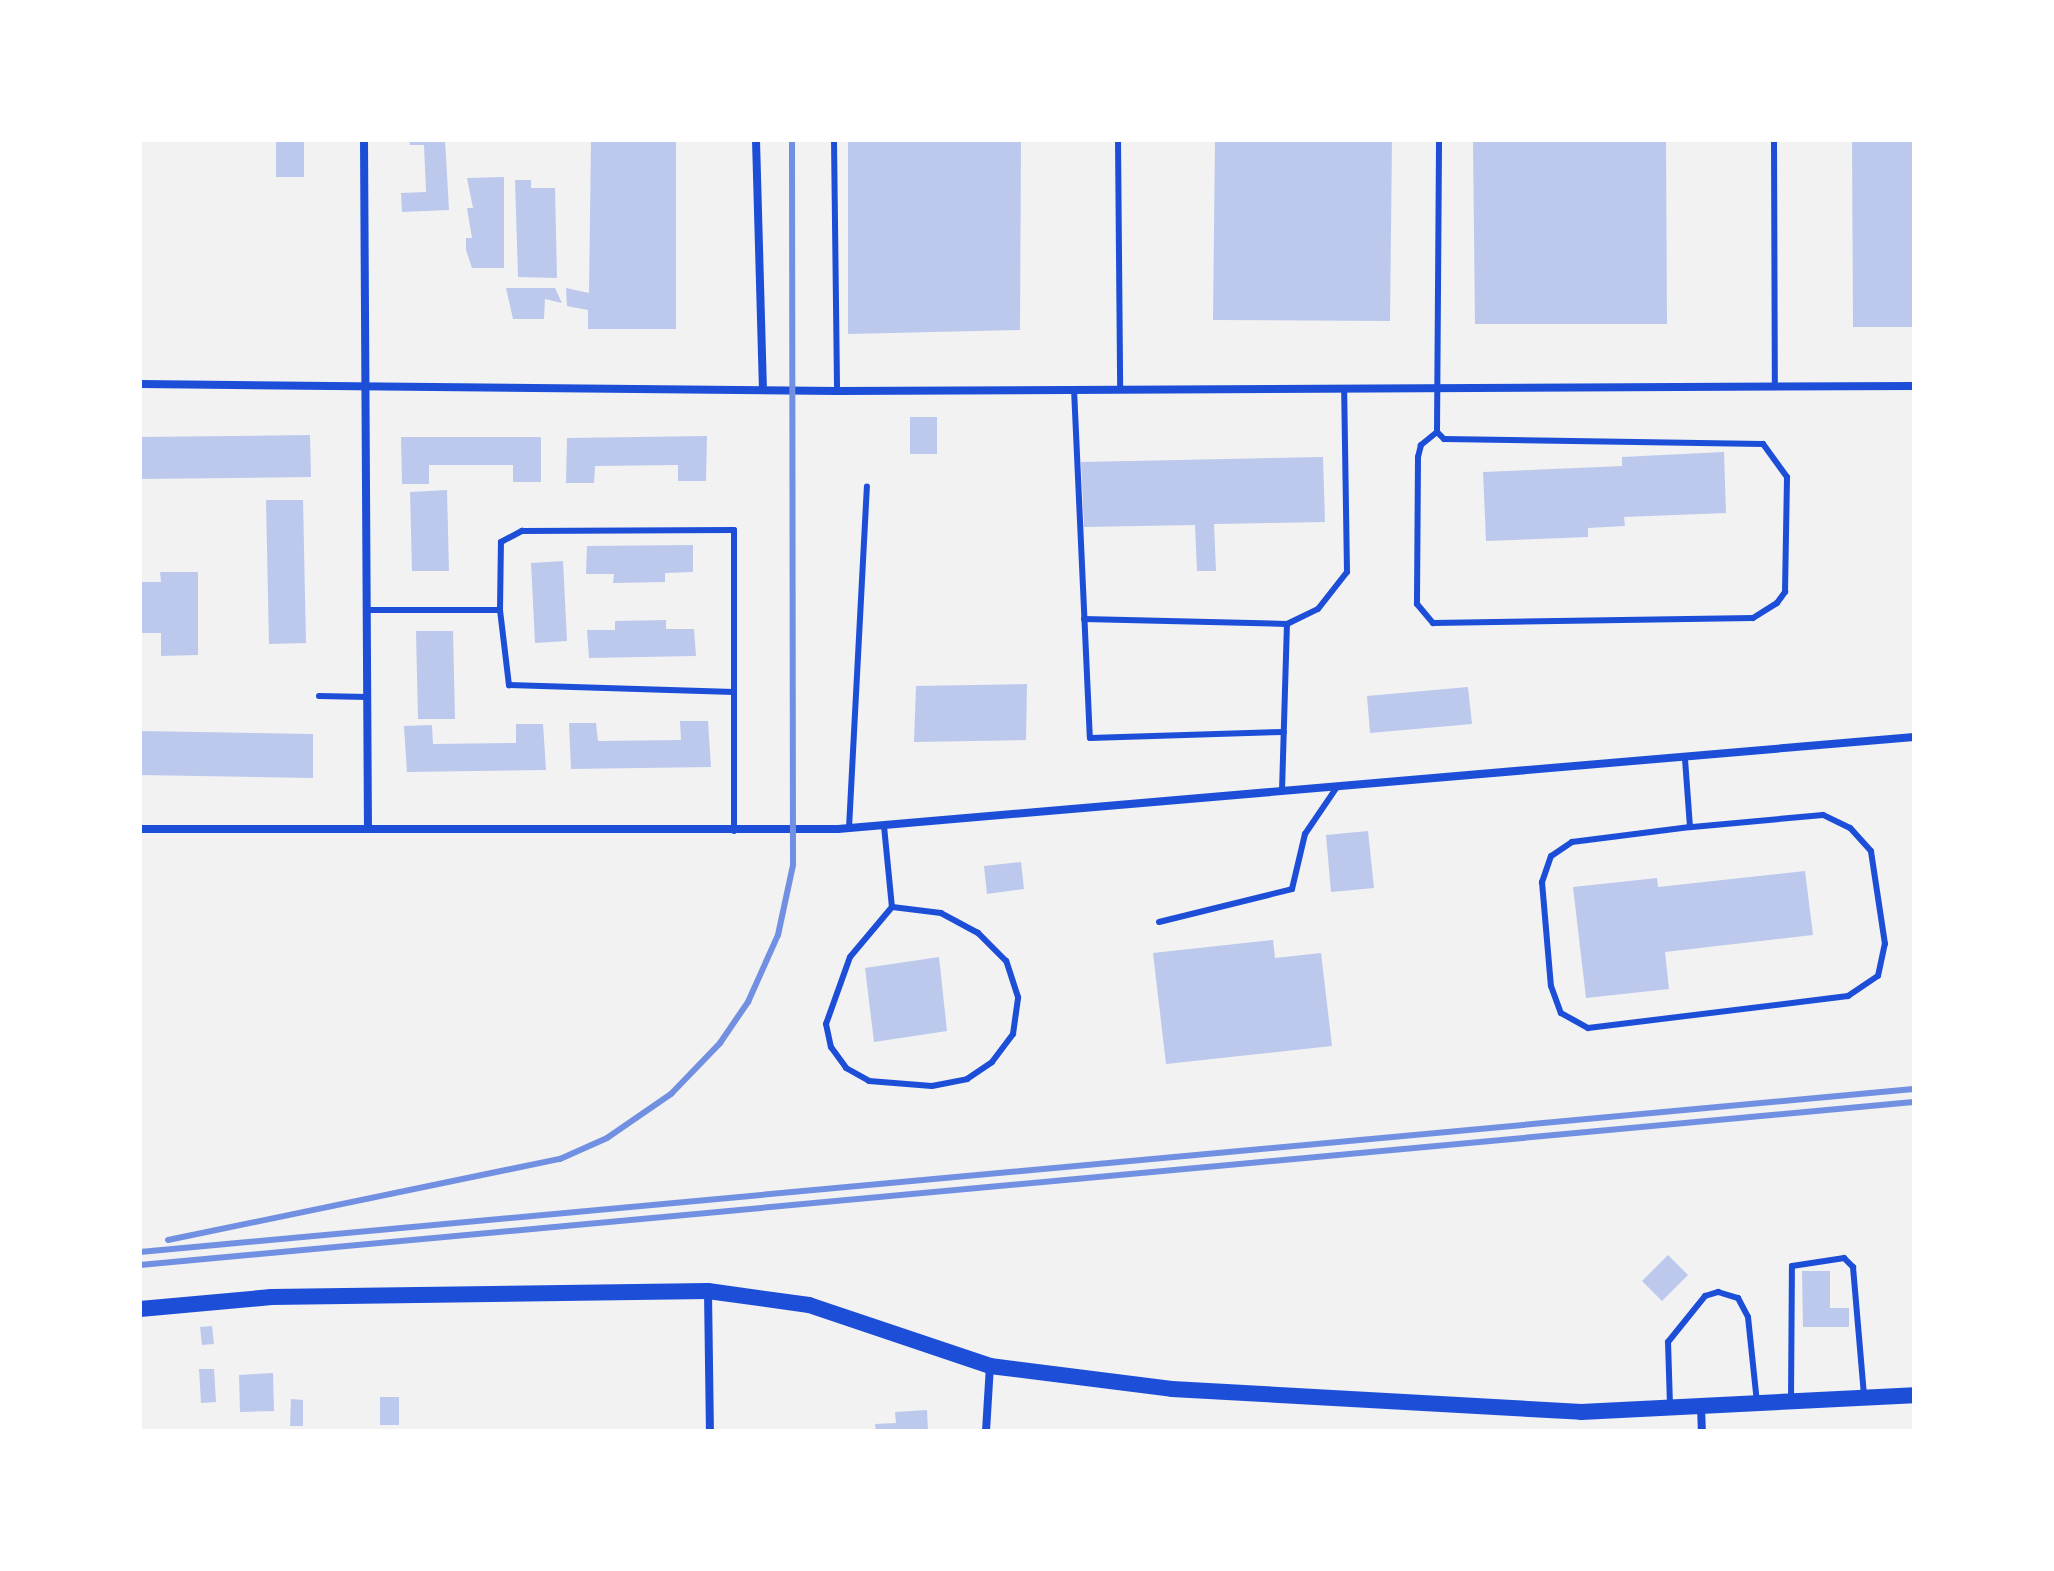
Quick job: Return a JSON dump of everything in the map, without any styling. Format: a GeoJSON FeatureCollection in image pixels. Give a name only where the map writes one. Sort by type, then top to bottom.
{"type":"FeatureCollection","features":[{"type":"Feature","properties":{"kind":"main road"},"geometry":{"type":"LineString","coordinates":[[140,1309],[271,1297],[708,1291],[809,1305],[990,1366],[1172,1389],[1430,1406],[1581,1412],[1914,1395]]}},
{"type":"Feature","properties":{"kind":"street"},"geometry":{"type":"LineString","coordinates":[[364,140],[368,826]]}},
{"type":"Feature","properties":{"kind":"street"},"geometry":{"type":"LineString","coordinates":[[756,140],[763,390]]}},
{"type":"Feature","properties":{"kind":"street"},"geometry":{"type":"LineString","coordinates":[[140,384],[837,391],[1914,386]]}},
{"type":"Feature","properties":{"kind":"street"},"geometry":{"type":"LineString","coordinates":[[140,829],[368,826],[480,832],[849,828],[1685,759],[1914,737]]}},
{"type":"Feature","properties":{"kind":"street"},"geometry":{"type":"LineString","coordinates":[[708,1291],[710,1431]]}},
{"type":"Feature","properties":{"kind":"street"},"geometry":{"type":"LineString","coordinates":[[986,1431],[990,1366]]}},
{"type":"Feature","properties":{"kind":"street"},"geometry":{"type":"LineString","coordinates":[[1701,1405],[1702,1431]]}},
{"type":"Feature","properties":{"kind":"lane"},"geometry":{"type":"LineString","coordinates":[[834,140],[837,391]]}},
{"type":"Feature","properties":{"kind":"lane"},"geometry":{"type":"LineString","coordinates":[[1118,140],[1120,389]]}},
{"type":"Feature","properties":{"kind":"lane"},"geometry":{"type":"LineString","coordinates":[[1437,432],[1421,445],[1418,457],[1417,604],[1433,623],[1753,618],[1777,603],[1785,592],[1787,477],[1763,444],[1444,439],[1437,432],[1439,140]]}},
{"type":"Feature","properties":{"kind":"lane"},"geometry":{"type":"LineString","coordinates":[[1774,140],[1775,387]]}},
{"type":"Feature","properties":{"kind":"lane"},"geometry":{"type":"LineString","coordinates":[[1084,619],[1287,624],[1318,609],[1347,572],[1344,388]]}},
{"type":"Feature","properties":{"kind":"lane"},"geometry":{"type":"LineString","coordinates":[[1074,389],[1090,738],[1284,732]]}},
{"type":"Feature","properties":{"kind":"lane"},"geometry":{"type":"LineString","coordinates":[[849,828],[867,486]]}},
{"type":"Feature","properties":{"kind":"lane"},"geometry":{"type":"LineString","coordinates":[[734,692],[509,685],[500,610],[501,542],[522,531],[734,530],[734,692],[734,831]]}},
{"type":"Feature","properties":{"kind":"lane"},"geometry":{"type":"LineString","coordinates":[[367,610],[500,610]]}},
{"type":"Feature","properties":{"kind":"lane"},"geometry":{"type":"LineString","coordinates":[[1282,791],[1287,624]]}},
{"type":"Feature","properties":{"kind":"lane"},"geometry":{"type":"LineString","coordinates":[[319,696],[367,697]]}},
{"type":"Feature","properties":{"kind":"lane"},"geometry":{"type":"LineString","coordinates":[[1685,759],[1690,827]]}},
{"type":"Feature","properties":{"kind":"lane"},"geometry":{"type":"LineString","coordinates":[[1159,922],[1292,889],[1305,834],[1337,787]]}},
{"type":"Feature","properties":{"kind":"lane"},"geometry":{"type":"LineString","coordinates":[[1823,815],[1850,828],[1871,851],[1885,944],[1878,976],[1848,996],[1588,1028],[1561,1013],[1551,986],[1542,882],[1551,856],[1572,842],[1690,827],[1823,815]]}},
{"type":"Feature","properties":{"kind":"lane"},"geometry":{"type":"LineString","coordinates":[[884,826],[892,907],[850,957],[826,1024],[831,1047],[846,1068],[869,1081],[932,1086],[967,1079],[992,1062],[1013,1034],[1018,997],[1006,961],[978,933],[941,913],[892,907]]}},
{"type":"Feature","properties":{"kind":"lane"},"geometry":{"type":"LineString","coordinates":[[1791,1400],[1792,1266],[1844,1258],[1853,1267],[1864,1397]]}},
{"type":"Feature","properties":{"kind":"lane"},"geometry":{"type":"LineString","coordinates":[[1670,1407],[1668,1342],[1705,1296],[1718,1292],[1738,1298],[1748,1317],[1757,1402]]}},
{"type":"Feature","properties":{"kind":"building"},"geometry":{"type":"Polygon","coordinates":[[[276,140],[304,140],[304,177],[276,177],[276,140]]]}},
{"type":"Feature","properties":{"kind":"building"},"geometry":{"type":"Polygon","coordinates":[[[409,140],[445,140],[449,210],[402,212],[401,193],[426,192],[424,145],[410,145],[409,140]]]}},
{"type":"Feature","properties":{"kind":"building"},"geometry":{"type":"Polygon","coordinates":[[[591,140],[676,140],[676,329],[588,329],[588,310],[567,306],[566,288],[589,293],[591,140]]]}},
{"type":"Feature","properties":{"kind":"building"},"geometry":{"type":"Polygon","coordinates":[[[848,140],[1021,140],[1020,330],[848,334],[848,140]]]}},
{"type":"Feature","properties":{"kind":"building"},"geometry":{"type":"Polygon","coordinates":[[[1215,140],[1392,140],[1390,321],[1213,320],[1215,140]]]}},
{"type":"Feature","properties":{"kind":"building"},"geometry":{"type":"Polygon","coordinates":[[[1473,140],[1666,140],[1667,324],[1475,324],[1473,140]]]}},
{"type":"Feature","properties":{"kind":"building"},"geometry":{"type":"Polygon","coordinates":[[[1852,140],[1914,140],[1914,327],[1853,327],[1852,140]]]}},
{"type":"Feature","properties":{"kind":"building"},"geometry":{"type":"Polygon","coordinates":[[[504,177],[504,268],[472,268],[466,250],[466,238],[472,238],[467,208],[473,208],[467,178],[504,177]]]}},
{"type":"Feature","properties":{"kind":"building"},"geometry":{"type":"Polygon","coordinates":[[[515,180],[531,180],[531,188],[555,188],[557,278],[518,277],[515,180]]]}},
{"type":"Feature","properties":{"kind":"building"},"geometry":{"type":"Polygon","coordinates":[[[506,288],[555,288],[562,303],[545,299],[544,319],[513,319],[506,288]]]}},
{"type":"Feature","properties":{"kind":"building"},"geometry":{"type":"Polygon","coordinates":[[[910,417],[937,417],[937,454],[910,454],[910,417]]]}},
{"type":"Feature","properties":{"kind":"building"},"geometry":{"type":"Polygon","coordinates":[[[310,435],[311,477],[140,479],[140,437],[310,435]]]}},
{"type":"Feature","properties":{"kind":"building"},"geometry":{"type":"Polygon","coordinates":[[[707,436],[706,481],[678,481],[678,465],[595,466],[594,483],[566,483],[567,438],[707,436]]]}},
{"type":"Feature","properties":{"kind":"building"},"geometry":{"type":"Polygon","coordinates":[[[401,437],[541,437],[541,482],[513,482],[513,465],[429,465],[429,484],[402,484],[401,437]]]}},
{"type":"Feature","properties":{"kind":"building"},"geometry":{"type":"Polygon","coordinates":[[[1724,452],[1726,513],[1624,517],[1625,526],[1588,528],[1588,537],[1486,541],[1483,472],[1622,466],[1622,457],[1724,452]]]}},
{"type":"Feature","properties":{"kind":"building"},"geometry":{"type":"Polygon","coordinates":[[[1323,457],[1325,522],[1214,524],[1216,571],[1197,571],[1195,525],[1084,527],[1081,462],[1323,457]]]}},
{"type":"Feature","properties":{"kind":"building"},"geometry":{"type":"Polygon","coordinates":[[[447,490],[449,571],[412,571],[410,492],[447,490]]]}},
{"type":"Feature","properties":{"kind":"building"},"geometry":{"type":"Polygon","coordinates":[[[266,500],[303,500],[306,643],[269,644],[266,500]]]}},
{"type":"Feature","properties":{"kind":"building"},"geometry":{"type":"Polygon","coordinates":[[[693,545],[693,572],[665,573],[665,582],[613,583],[614,574],[586,574],[587,546],[693,545]]]}},
{"type":"Feature","properties":{"kind":"building"},"geometry":{"type":"Polygon","coordinates":[[[563,561],[567,641],[535,643],[531,563],[563,561]]]}},
{"type":"Feature","properties":{"kind":"building"},"geometry":{"type":"Polygon","coordinates":[[[160,572],[198,572],[198,655],[161,656],[161,633],[140,633],[140,582],[161,582],[160,572]]]}},
{"type":"Feature","properties":{"kind":"building"},"geometry":{"type":"Polygon","coordinates":[[[666,620],[666,629],[694,629],[696,656],[589,658],[587,630],[615,630],[615,621],[666,620]]]}},
{"type":"Feature","properties":{"kind":"building"},"geometry":{"type":"Polygon","coordinates":[[[416,631],[453,631],[455,719],[418,719],[416,631]]]}},
{"type":"Feature","properties":{"kind":"building"},"geometry":{"type":"Polygon","coordinates":[[[1027,684],[1026,740],[914,742],[916,686],[1027,684]]]}},
{"type":"Feature","properties":{"kind":"building"},"geometry":{"type":"Polygon","coordinates":[[[1468,687],[1472,724],[1370,733],[1367,696],[1468,687]]]}},
{"type":"Feature","properties":{"kind":"building"},"geometry":{"type":"Polygon","coordinates":[[[680,721],[708,721],[711,767],[571,769],[569,723],[596,723],[598,741],[681,740],[680,721]]]}},
{"type":"Feature","properties":{"kind":"building"},"geometry":{"type":"Polygon","coordinates":[[[516,724],[543,724],[546,770],[407,772],[404,726],[432,725],[433,744],[516,743],[516,724]]]}},
{"type":"Feature","properties":{"kind":"building"},"geometry":{"type":"Polygon","coordinates":[[[140,731],[313,734],[313,778],[140,775],[140,731]]]}},
{"type":"Feature","properties":{"kind":"building"},"geometry":{"type":"Polygon","coordinates":[[[1368,831],[1374,888],[1331,892],[1326,835],[1368,831]]]}},
{"type":"Feature","properties":{"kind":"building"},"geometry":{"type":"Polygon","coordinates":[[[1021,862],[1024,889],[987,894],[984,866],[1021,862]]]}},
{"type":"Feature","properties":{"kind":"building"},"geometry":{"type":"Polygon","coordinates":[[[1805,871],[1813,935],[1665,952],[1669,989],[1586,998],[1573,887],[1657,878],[1658,887],[1805,871]]]}},
{"type":"Feature","properties":{"kind":"building"},"geometry":{"type":"Polygon","coordinates":[[[1273,940],[1275,958],[1321,953],[1332,1046],[1166,1064],[1153,953],[1273,940]]]}},
{"type":"Feature","properties":{"kind":"building"},"geometry":{"type":"Polygon","coordinates":[[[939,957],[947,1031],[874,1042],[865,968],[939,957]]]}},
{"type":"Feature","properties":{"kind":"building"},"geometry":{"type":"Polygon","coordinates":[[[1668,1255],[1688,1275],[1662,1301],[1642,1281],[1668,1255]]]}},
{"type":"Feature","properties":{"kind":"building"},"geometry":{"type":"Polygon","coordinates":[[[1802,1271],[1830,1271],[1830,1308],[1849,1308],[1849,1327],[1803,1327],[1802,1271]]]}},
{"type":"Feature","properties":{"kind":"building"},"geometry":{"type":"Polygon","coordinates":[[[212,1326],[214,1344],[202,1345],[200,1327],[212,1326]]]}},
{"type":"Feature","properties":{"kind":"building"},"geometry":{"type":"Polygon","coordinates":[[[199,1369],[214,1369],[216,1402],[201,1403],[199,1369]]]}},
{"type":"Feature","properties":{"kind":"building"},"geometry":{"type":"Polygon","coordinates":[[[273,1373],[274,1411],[240,1412],[239,1375],[273,1373]]]}},
{"type":"Feature","properties":{"kind":"building"},"geometry":{"type":"Polygon","coordinates":[[[380,1397],[399,1397],[399,1425],[380,1425],[380,1397]]]}},
{"type":"Feature","properties":{"kind":"building"},"geometry":{"type":"Polygon","coordinates":[[[291,1399],[303,1400],[303,1426],[290,1426],[291,1399]]]}},
{"type":"Feature","properties":{"kind":"building"},"geometry":{"type":"Polygon","coordinates":[[[927,1410],[928,1431],[876,1431],[875,1424],[896,1423],[895,1412],[927,1410]]]}},
{"type":"Feature","properties":{"kind":"railway"},"geometry":{"type":"LineString","coordinates":[[168,1240],[560,1159],[607,1138],[671,1094],[720,1043],[748,1002],[778,935],[793,865],[792,140]]}},
{"type":"Feature","properties":{"kind":"railway"},"geometry":{"type":"LineString","coordinates":[[140,1252],[1914,1089]]}},
{"type":"Feature","properties":{"kind":"railway"},"geometry":{"type":"LineString","coordinates":[[140,1265],[1914,1102]]}}]}
